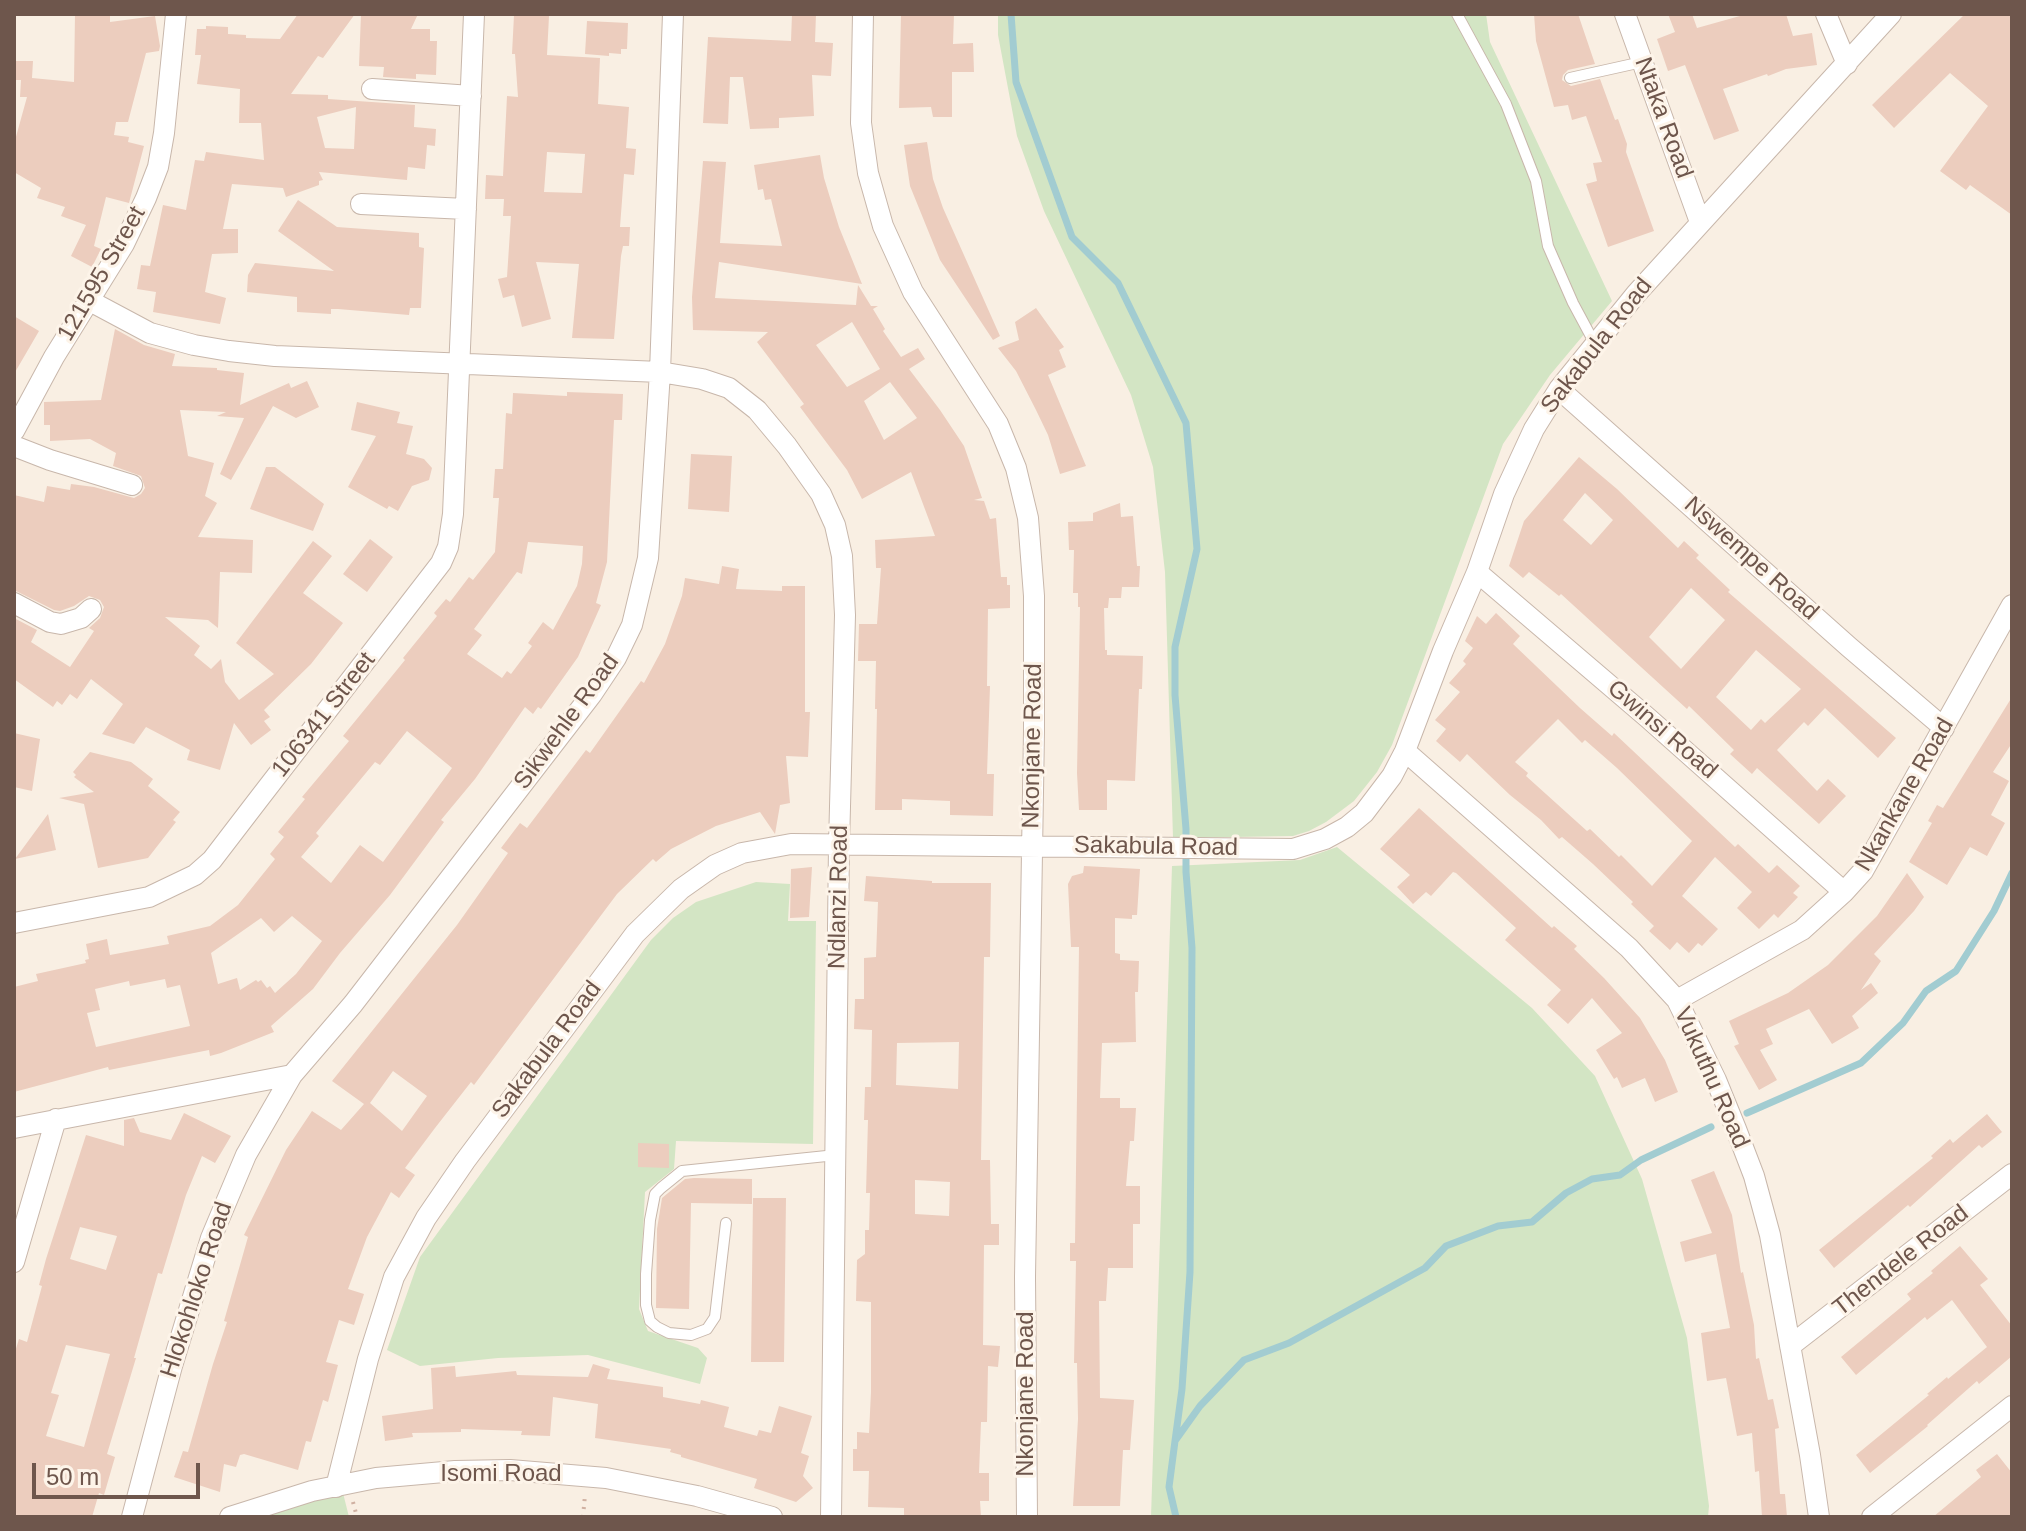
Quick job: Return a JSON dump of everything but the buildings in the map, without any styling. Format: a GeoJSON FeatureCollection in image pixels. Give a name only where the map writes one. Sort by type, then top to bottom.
{"type":"FeatureCollection","features":[{"type":"Feature","properties":{"kind":"street","name":"121595 Street"},"geometry":{"type":"LineString","coordinates":[[14,431],[54,357],[124,244],[158,167],[176,14]]}},
{"type":"Feature","properties":{"kind":"street","name":"106341 Street"},"geometry":{"type":"LineString","coordinates":[[14,923],[149,897],[195,875],[212,860],[441,563],[452,532],[474,14]]}},
{"type":"Feature","properties":{"kind":"street","name":"Sikwehle Road"},"geometry":{"type":"LineString","coordinates":[[292,1075],[353,1004],[592,694],[616,658],[632,625],[648,558],[660,372],[673,14]]}},
{"type":"Feature","properties":{"kind":"street","name":"Nkonjane Road"},"geometry":{"type":"LineString","coordinates":[[863,14],[861,123],[868,173],[883,226],[913,292],[998,424],[1016,468],[1028,518],[1034,596],[1025,1277],[1027,1517]]}},
{"type":"Feature","properties":{"kind":"street","name":"Ntaka Road"},"geometry":{"type":"LineString","coordinates":[[1625,14],[1700,222]]}},
{"type":"Feature","properties":{"kind":"street"},"geometry":{"type":"LineString","coordinates":[[1826,14],[1847,64]]}},
{"type":"Feature","properties":{"kind":"street","name":"Sakabula Road"},"geometry":{"type":"LineString","coordinates":[[336,1487],[368,1359],[394,1277],[410,1244],[465,1161],[635,934],[681,889],[715,865],[742,853],[791,844],[1293,849],[1325,839],[1364,813],[1392,776],[1405,751],[1477,572],[1504,494],[1534,429],[1559,389],[1700,222],[1891,14]]}},
{"type":"Feature","properties":{"kind":"street"},"geometry":{"type":"LineString","coordinates":[[372,89],[471,96]]}},
{"type":"Feature","properties":{"kind":"street"},"geometry":{"type":"LineString","coordinates":[[361,204],[466,209]]}},
{"type":"Feature","properties":{"kind":"street"},"geometry":{"type":"LineString","coordinates":[[90,301],[150,333],[194,345],[275,356],[660,372]]}},
{"type":"Feature","properties":{"kind":"street","name":"Ndlanzi Road"},"geometry":{"type":"LineString","coordinates":[[660,372],[702,379],[729,388],[757,410],[821,494],[835,525],[842,556],[845,615],[839,845],[831,1517]]}},
{"type":"Feature","properties":{"kind":"street","name":"Nswempe Road"},"geometry":{"type":"LineString","coordinates":[[1559,389],[1944,728]]}},
{"type":"Feature","properties":{"kind":"street"},"geometry":{"type":"LineString","coordinates":[[14,446],[132,485]]}},
{"type":"Feature","properties":{"kind":"street","name":"Gwinsi Road"},"geometry":{"type":"LineString","coordinates":[[1477,572],[1670,737],[1844,892]]}},
{"type":"Feature","properties":{"kind":"street"},"geometry":{"type":"LineString","coordinates":[[14,603],[50,622],[61,624],[81,618],[91,609]]}},
{"type":"Feature","properties":{"kind":"street","name":"Nkankane Road"},"geometry":{"type":"LineString","coordinates":[[1677,1000],[1802,930],[1863,871],[2012,605]]}},
{"type":"Feature","properties":{"kind":"street","name":"Vukuthu Road"},"geometry":{"type":"LineString","coordinates":[[1405,751],[1629,948],[1677,1000],[1716,1080],[1754,1176],[1770,1235],[1819,1517]]}},
{"type":"Feature","properties":{"kind":"street"},"geometry":{"type":"LineString","coordinates":[[14,1128],[292,1075]]}},
{"type":"Feature","properties":{"kind":"street","name":"Hlokohloko Road"},"geometry":{"type":"LineString","coordinates":[[132,1517],[156,1422],[211,1238],[246,1155],[292,1075]]}},
{"type":"Feature","properties":{"kind":"street"},"geometry":{"type":"LineString","coordinates":[[14,1262],[56,1119]]}},
{"type":"Feature","properties":{"kind":"street","name":"Thendele Road"},"geometry":{"type":"LineString","coordinates":[[1790,1346],[2012,1174]]}},
{"type":"Feature","properties":{"kind":"street"},"geometry":{"type":"LineString","coordinates":[[1872,1517],[2012,1406]]}},
{"type":"Feature","properties":{"kind":"street","name":"Isomi Road"},"geometry":{"type":"LineString","coordinates":[[230,1517],[376,1478],[510,1470],[579,1474],[697,1496],[772,1517]]}},
{"type":"Feature","properties":{"kind":"lane"},"geometry":{"type":"LineString","coordinates":[[1457,14],[1506,104],[1536,181],[1548,246],[1595,344]]}},
{"type":"Feature","properties":{"kind":"lane"},"geometry":{"type":"LineString","coordinates":[[1570,78],[1642,62]]}},
{"type":"Feature","properties":{"kind":"lane"},"geometry":{"type":"LineString","coordinates":[[726,1223],[715,1317],[707,1329],[691,1335],[669,1333],[657,1327],[650,1321],[646,1305],[646,1274],[650,1220],[655,1194],[661,1188],[682,1171],[836,1155]]}},
{"type":"Feature","properties":{"kind":"green space"},"geometry":{"type":"Polygon","coordinates":[[[998,14],[1486,14],[1490,42],[1612,301],[1550,375],[1503,444],[1392,745],[1377,772],[1354,801],[1309,831],[1293,836],[1173,838],[1165,572],[1153,467],[1131,395],[1044,211],[1017,136],[998,35],[998,14]]]}},
{"type":"Feature","properties":{"kind":"green space"},"geometry":{"type":"Polygon","coordinates":[[[1337,847],[1532,1008],[1595,1076],[1642,1179],[1687,1338],[1708,1517],[1151,1517],[1172,866],[1300,860],[1337,847]]]}},
{"type":"Feature","properties":{"kind":"green space"},"geometry":{"type":"Polygon","coordinates":[[[756,882],[790,884],[788,921],[816,921],[813,1144],[676,1141],[674,1169],[645,1192],[639,1309],[648,1331],[698,1348],[707,1358],[700,1384],[588,1355],[498,1358],[420,1366],[387,1350],[420,1257],[651,940],[673,918],[696,902],[756,882]]]}},
{"type":"Feature","properties":{"kind":"green space"},"geometry":{"type":"Polygon","coordinates":[[[343,1493],[349,1517],[257,1517],[295,1504],[343,1493]]]}},
{"type":"Feature","properties":{"kind":"waterway"},"geometry":{"type":"LineString","coordinates":[[1011,14],[1016,82],[1072,237],[1118,283],[1186,423],[1197,549],[1175,647],[1175,695],[1192,948],[1190,1272],[1175,1441]]}},
{"type":"Feature","properties":{"kind":"waterway"},"geometry":{"type":"LineString","coordinates":[[1747,1113],[1861,1063],[1903,1023],[1926,991],[1956,971],[1994,911],[2012,873]]}},
{"type":"Feature","properties":{"kind":"waterway"},"geometry":{"type":"LineString","coordinates":[[1176,1517],[1169,1487],[1175,1441],[1200,1406],[1244,1360],[1289,1343],[1425,1268],[1446,1246],[1498,1226],[1532,1222],[1566,1193],[1592,1179],[1620,1175],[1641,1160],[1711,1127]]}}]}
